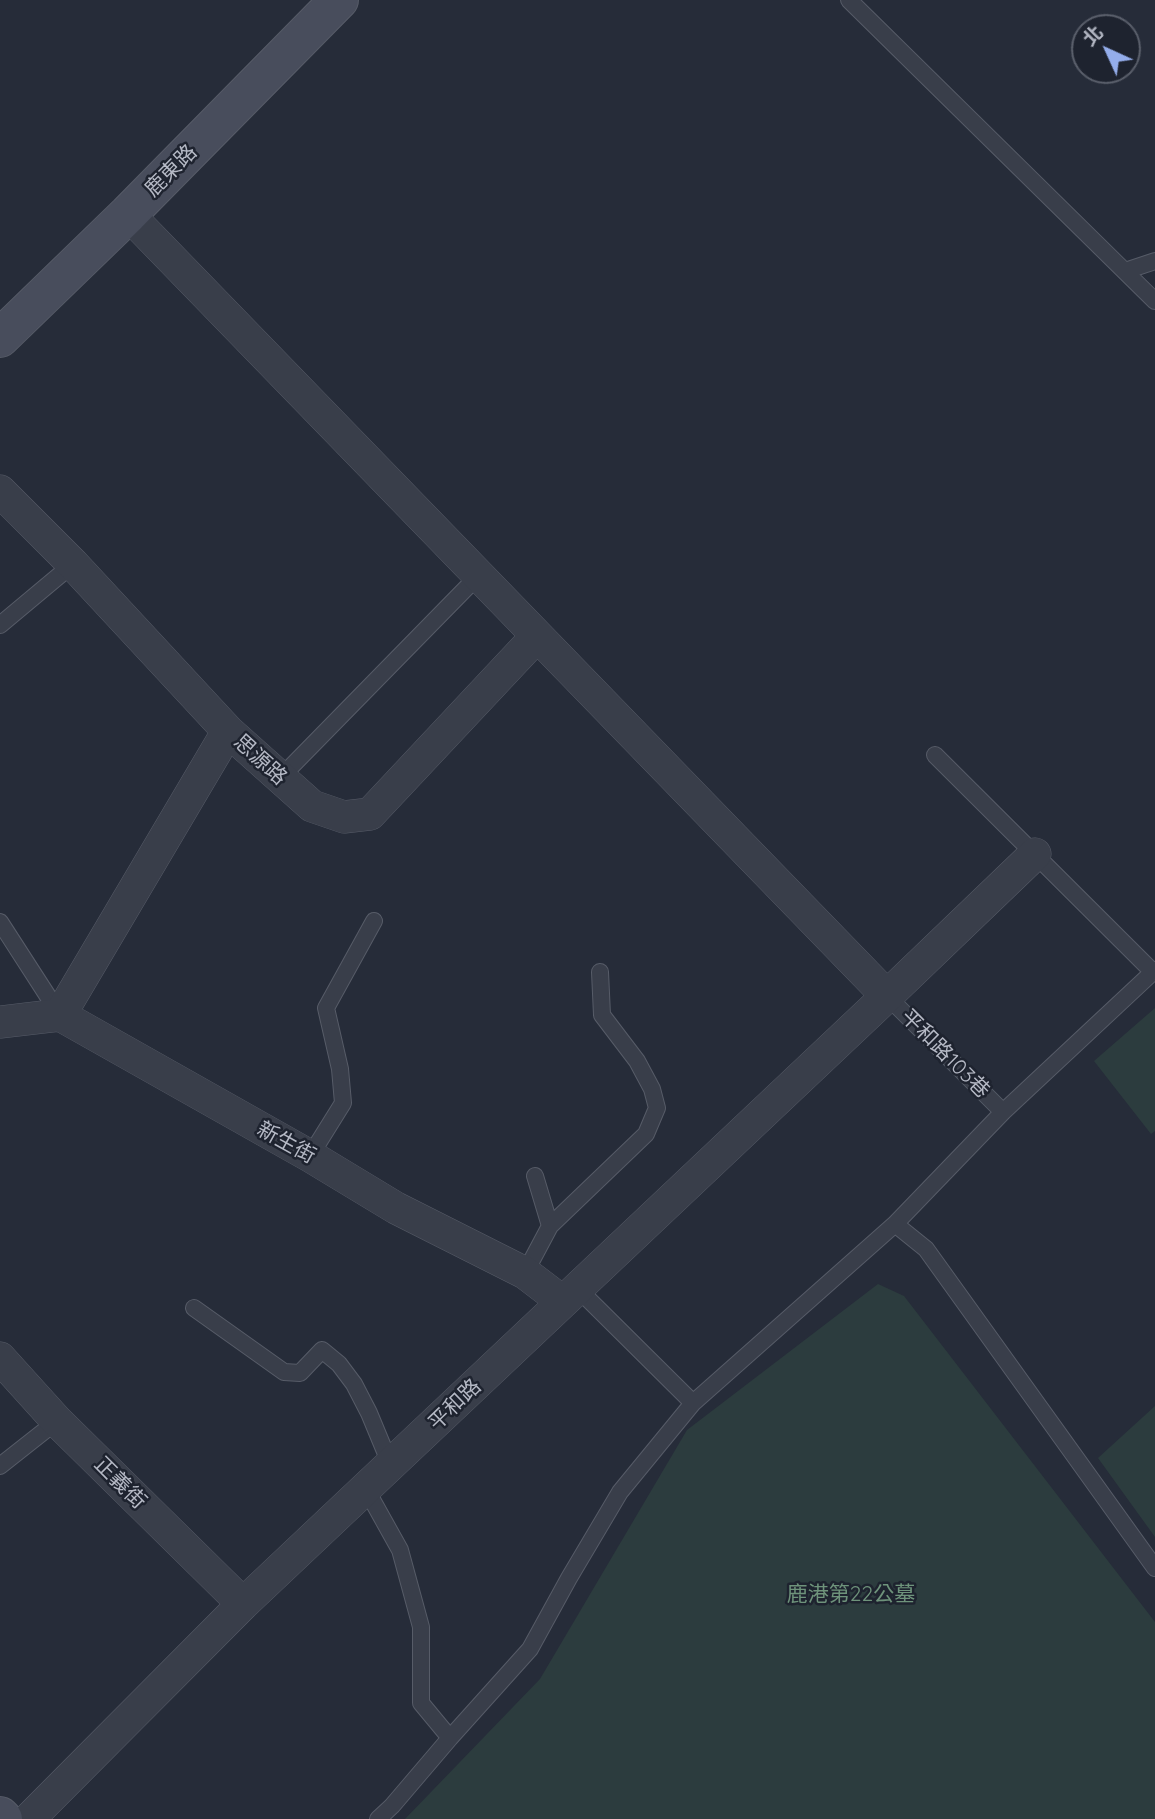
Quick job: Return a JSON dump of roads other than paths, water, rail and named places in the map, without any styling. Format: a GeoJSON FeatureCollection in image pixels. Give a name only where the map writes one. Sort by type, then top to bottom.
{"type":"FeatureCollection","features":[{"type":"Feature","properties":{"kind":"street","name":"鹿東路"},"geometry":{"type":"LineString","coordinates":[[0,338],[128,214],[339,0]]}},
{"type":"Feature","properties":{"kind":"street"},"geometry":{"type":"LineString","coordinates":[[128,214],[887,996]]}},
{"type":"Feature","properties":{"kind":"street","name":"思源路"},"geometry":{"type":"LineString","coordinates":[[0,491],[73,564],[228,731],[312,806],[344,817],[370,814],[537,636]]}},
{"type":"Feature","properties":{"kind":"street"},"geometry":{"type":"LineString","coordinates":[[0,1022],[60,1015],[228,731]]}},
{"type":"Feature","properties":{"kind":"street","name":"平和路"},"geometry":{"type":"LineString","coordinates":[[29,1819],[243,1604],[1035,854]]}},
{"type":"Feature","properties":{"kind":"street","name":"新生街"},"geometry":{"type":"LineString","coordinates":[[60,1015],[310,1156],[396,1208],[570,1295]]}},
{"type":"Feature","properties":{"kind":"street","name":"正義街"},"geometry":{"type":"LineString","coordinates":[[0,1358],[57,1420],[243,1604]]}},
{"type":"Feature","properties":{"kind":"lane"},"geometry":{"type":"LineString","coordinates":[[849,0],[1155,301]]}},
{"type":"Feature","properties":{"kind":"lane"},"geometry":{"type":"LineString","coordinates":[[1125,271],[1155,261]]}},
{"type":"Feature","properties":{"kind":"lane"},"geometry":{"type":"LineString","coordinates":[[0,625],[73,564]]}},
{"type":"Feature","properties":{"kind":"lane"},"geometry":{"type":"LineString","coordinates":[[280,778],[478,576]]}},
{"type":"Feature","properties":{"kind":"lane"},"geometry":{"type":"LineString","coordinates":[[378,1819],[530,1649],[620,1492],[693,1403],[895,1224],[1003,1112],[1154,971],[935,755]]}},
{"type":"Feature","properties":{"kind":"lane"},"geometry":{"type":"LineString","coordinates":[[310,1156],[343,1103],[340,1069],[326,1008],[374,921]]}},
{"type":"Feature","properties":{"kind":"lane"},"geometry":{"type":"LineString","coordinates":[[0,922],[60,1015]]}},
{"type":"Feature","properties":{"kind":"lane"},"geometry":{"type":"LineString","coordinates":[[525,1273],[550,1226],[646,1134],[657,1108],[652,1089],[637,1061],[602,1015],[600,972]]}},
{"type":"Feature","properties":{"kind":"lane","name":"平和路103巷"},"geometry":{"type":"LineString","coordinates":[[887,996],[1003,1112]]}},
{"type":"Feature","properties":{"kind":"lane"},"geometry":{"type":"LineString","coordinates":[[535,1176],[550,1226]]}},
{"type":"Feature","properties":{"kind":"lane"},"geometry":{"type":"LineString","coordinates":[[895,1224],[926,1249],[1155,1568]]}},
{"type":"Feature","properties":{"kind":"lane"},"geometry":{"type":"LineString","coordinates":[[570,1295],[693,1403]]}},
{"type":"Feature","properties":{"kind":"lane"},"geometry":{"type":"LineString","coordinates":[[194,1308],[284,1372],[300,1373],[322,1350],[331,1357],[354,1384],[391,1466]]}},
{"type":"Feature","properties":{"kind":"lane"},"geometry":{"type":"LineString","coordinates":[[0,1466],[57,1420]]}},
{"type":"Feature","properties":{"kind":"lane"},"geometry":{"type":"LineString","coordinates":[[366,1489],[400,1550],[421,1627],[421,1703],[450,1738]]}},
{"type":"Feature","properties":{"kind":"park label","name":"鹿港第22公墓"},"geometry":{"type":"Point","coordinates":[851,1595]}}]}
